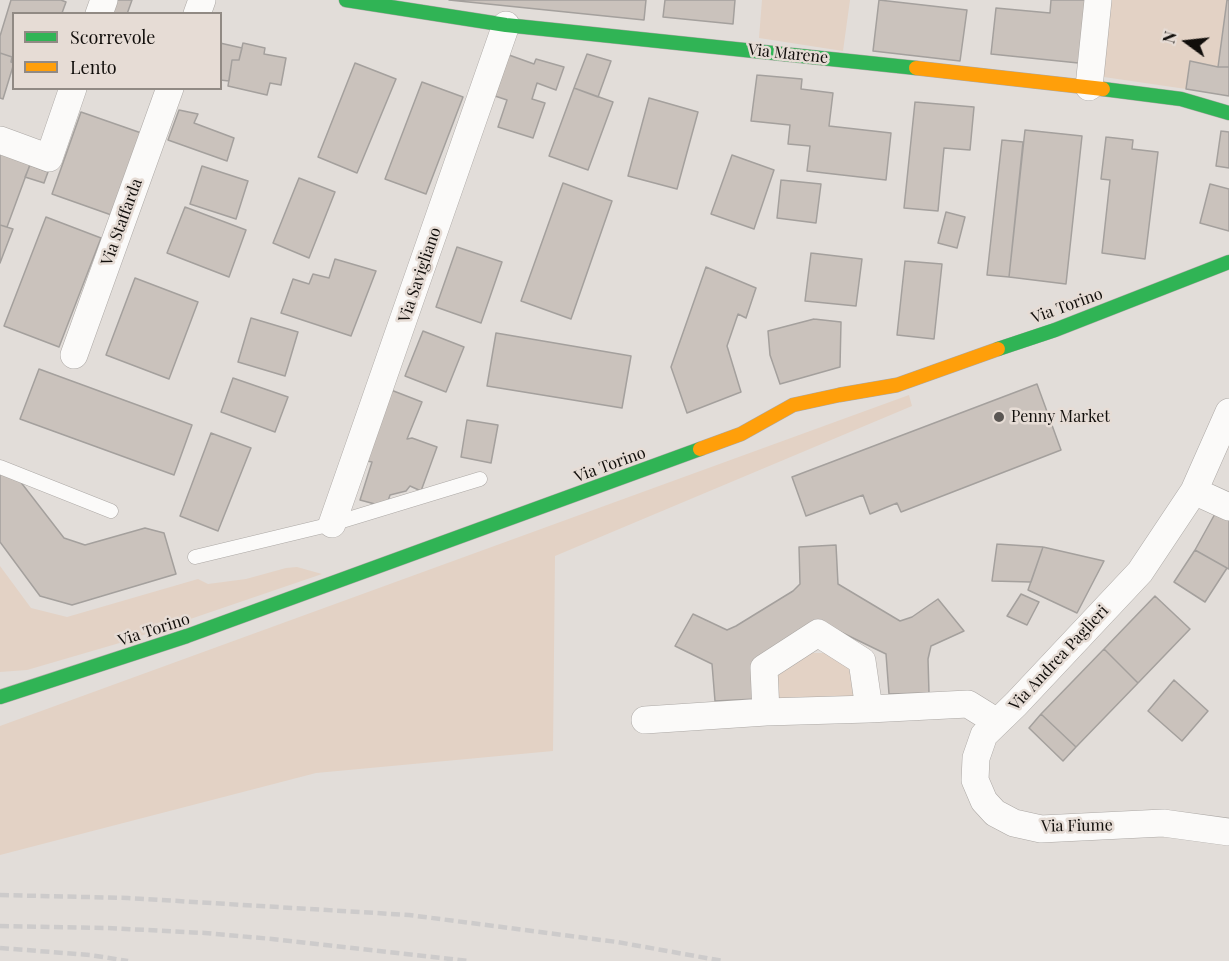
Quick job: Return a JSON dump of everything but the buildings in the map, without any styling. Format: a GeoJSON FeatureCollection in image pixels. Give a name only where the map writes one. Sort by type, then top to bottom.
{"type":"FeatureCollection","features":[{"type":"Feature","properties":{"kind":"street","name":"Via Marene"},"geometry":{"type":"LineString","coordinates":[[346,0],[506,25],[1089,87],[1181,99],[1229,113]]}},
{"type":"Feature","properties":{"kind":"street"},"geometry":{"type":"LineString","coordinates":[[1089,87],[1098,0]]}},
{"type":"Feature","properties":{"kind":"street","name":"Via Savigliano"},"geometry":{"type":"LineString","coordinates":[[332,524],[506,25]]}},
{"type":"Feature","properties":{"kind":"street"},"geometry":{"type":"LineString","coordinates":[[0,140],[49,158],[72,90]]}},
{"type":"Feature","properties":{"kind":"street","name":"Via Staffarda"},"geometry":{"type":"LineString","coordinates":[[74,355],[169,90]]}},
{"type":"Feature","properties":{"kind":"street","name":"Via Torino"},"geometry":{"type":"LineString","coordinates":[[0,697],[187,636],[741,434],[794,405],[897,385],[1055,330],[1229,262]]}},
{"type":"Feature","properties":{"kind":"street","name":"Via Andrea Paglieri"},"geometry":{"type":"LineString","coordinates":[[645,720],[766,712],[968,704],[998,722],[1140,572],[1194,491],[1229,412]]}},
{"type":"Feature","properties":{"kind":"street"},"geometry":{"type":"LineString","coordinates":[[1194,491],[1229,507]]}},
{"type":"Feature","properties":{"kind":"street"},"geometry":{"type":"LineString","coordinates":[[766,712],[764,668],[818,633],[862,661],[869,709]]}},
{"type":"Feature","properties":{"kind":"street","name":"Via Fiume"},"geometry":{"type":"LineString","coordinates":[[998,722],[984,735],[976,758],[975,780],[984,801],[994,813],[1014,823],[1041,829],[1163,823],[1229,832]]}},
{"type":"Feature","properties":{"kind":"lane"},"geometry":{"type":"LineString","coordinates":[[0,467],[111,511]]}},
{"type":"Feature","properties":{"kind":"lane"},"geometry":{"type":"LineString","coordinates":[[195,557],[332,524],[480,479]]}},
{"type":"Feature","properties":{"kind":"shaded area"},"geometry":{"type":"Polygon","coordinates":[[[762,0],[850,0],[843,51],[759,38],[762,0]]]}},
{"type":"Feature","properties":{"kind":"shaded area"},"geometry":{"type":"Polygon","coordinates":[[[1105,0],[1227,0],[1218,67],[1190,61],[1186,89],[1097,76],[1105,0]]]}},
{"type":"Feature","properties":{"kind":"shaded area"},"geometry":{"type":"Polygon","coordinates":[[[909,395],[912,406],[555,556],[553,751],[316,773],[0,855],[0,726],[909,395]]]}},
{"type":"Feature","properties":{"kind":"shaded area"},"geometry":{"type":"Polygon","coordinates":[[[0,566],[31,608],[67,617],[198,579],[208,584],[246,579],[297,567],[322,574],[123,642],[27,670],[0,672],[0,566]]]}},
{"type":"Feature","properties":{"kind":"shaded area"},"geometry":{"type":"Polygon","coordinates":[[[800,653],[829,653],[852,669],[856,698],[773,700],[773,673],[800,653]]]}},
{"type":"Feature","properties":{"kind":"railway"},"geometry":{"type":"LineString","coordinates":[[0,895],[128,898],[409,915],[617,942],[723,961]]}},
{"type":"Feature","properties":{"kind":"railway"},"geometry":{"type":"LineString","coordinates":[[0,926],[205,933],[468,961]]}},
{"type":"Feature","properties":{"kind":"railway"},"geometry":{"type":"LineString","coordinates":[[0,948],[90,955],[128,961]]}},
{"type":"Feature","properties":{"kind":"traffic: fast"},"geometry":{"type":"LineString","coordinates":[[346,0],[506,25],[916,68]]}},
{"type":"Feature","properties":{"kind":"traffic: fast"},"geometry":{"type":"LineString","coordinates":[[1103,89],[1181,99],[1229,113]]}},
{"type":"Feature","properties":{"kind":"traffic: fast"},"geometry":{"type":"LineString","coordinates":[[998,349],[1055,330],[1229,262]]}},
{"type":"Feature","properties":{"kind":"traffic: fast"},"geometry":{"type":"LineString","coordinates":[[0,697],[187,636],[700,449]]}},
{"type":"Feature","properties":{"kind":"traffic: slow"},"geometry":{"type":"LineString","coordinates":[[916,68],[1103,89]]}},
{"type":"Feature","properties":{"kind":"traffic: slow"},"geometry":{"type":"LineString","coordinates":[[700,449],[741,434],[793,405],[897,385],[998,349]]}},
{"type":"Feature","properties":{"kind":"place","name":"Penny Market"},"geometry":{"type":"Point","coordinates":[999,417]}}]}
